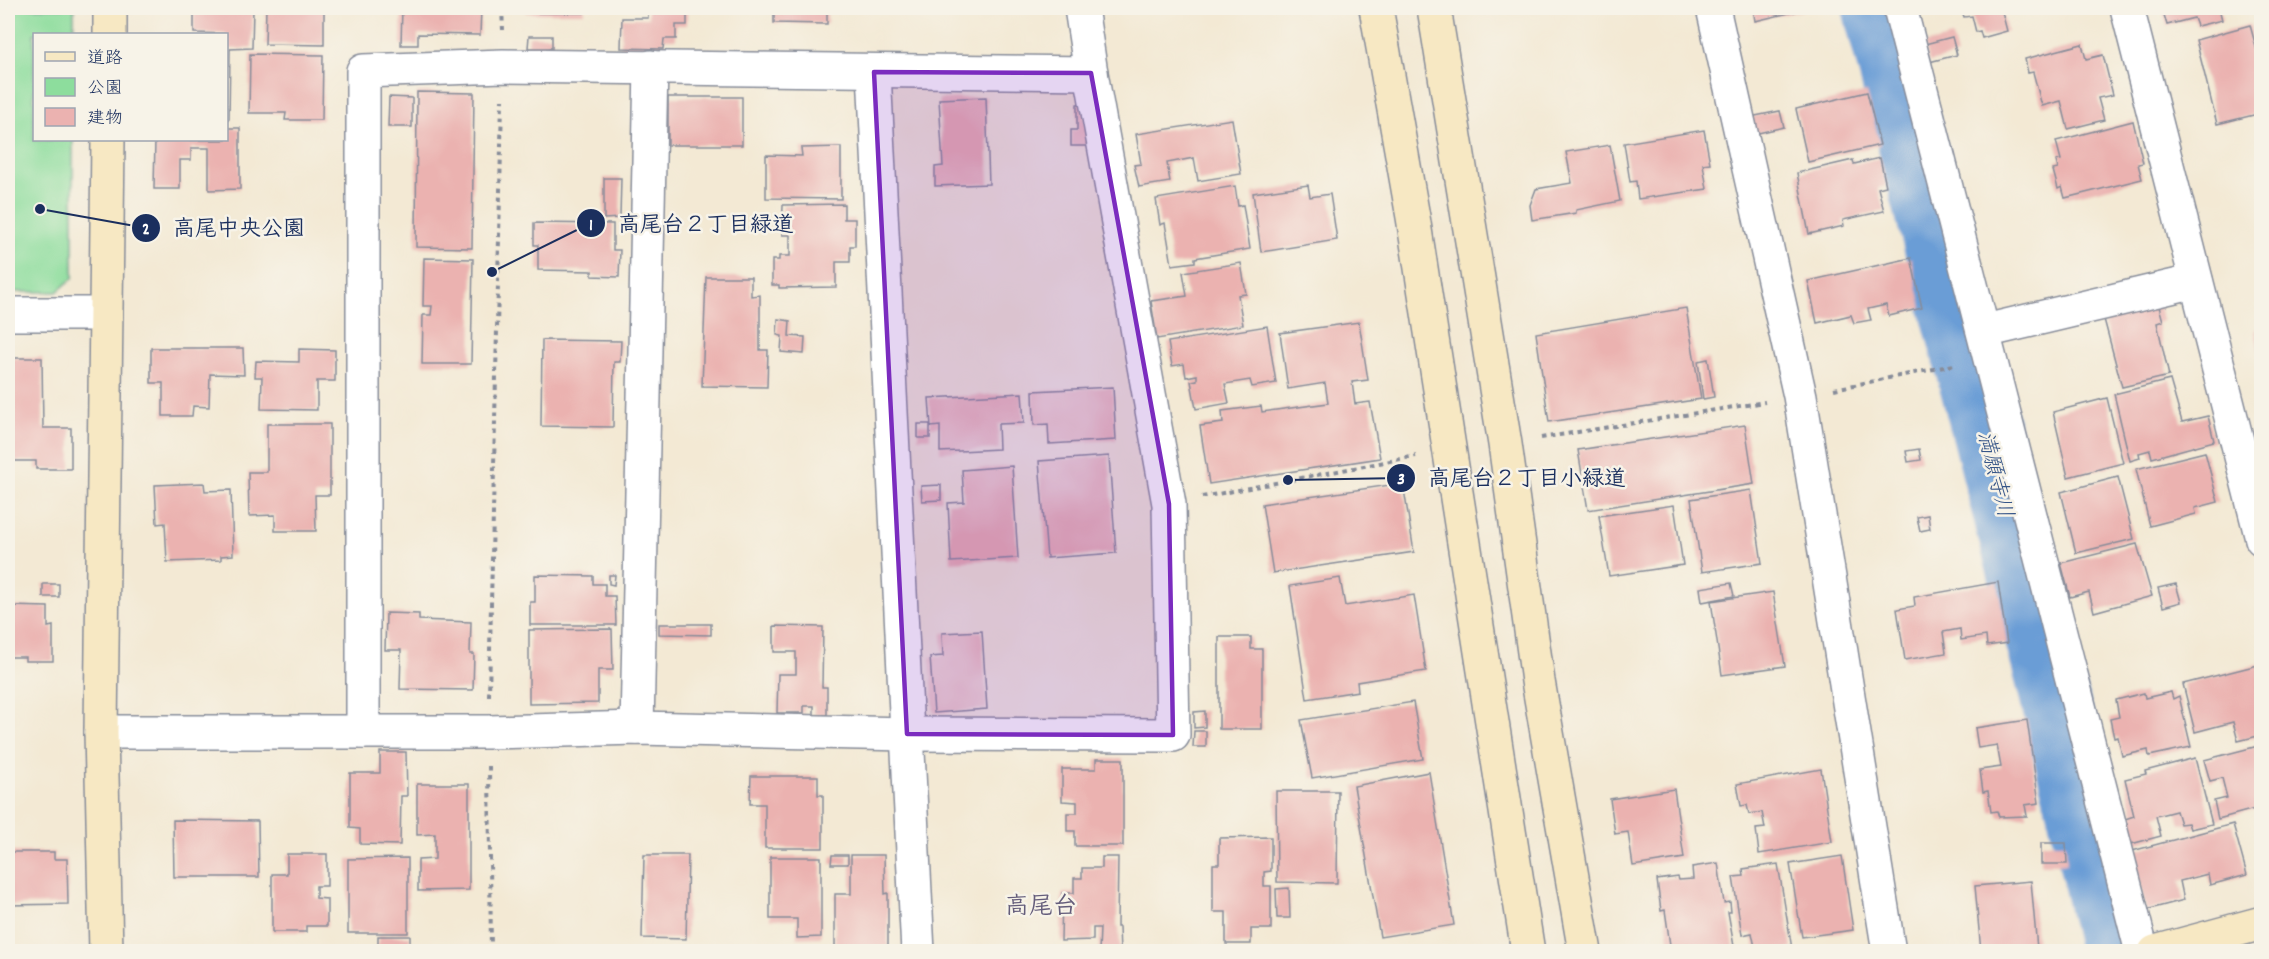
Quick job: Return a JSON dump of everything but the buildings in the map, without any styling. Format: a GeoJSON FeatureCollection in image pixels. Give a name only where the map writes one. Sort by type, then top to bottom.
{"type":"FeatureCollection","features":[{"type":"Feature","properties":{"kind":"street"},"geometry":{"type":"LineString","coordinates":[[110,8],[110,33]]}},
{"type":"Feature","properties":{"kind":"street"},"geometry":{"type":"LineString","coordinates":[[101,732],[488,732],[637,728],[907,734],[1173,735],[1169,504],[1081,8]]}},
{"type":"Feature","properties":{"kind":"street"},"geometry":{"type":"LineString","coordinates":[[1376,8],[1415,228],[1528,951]]}},
{"type":"Feature","properties":{"kind":"street"},"geometry":{"type":"LineString","coordinates":[[1434,8],[1505,444],[1538,681],[1585,951]]}},
{"type":"Feature","properties":{"kind":"street"},"geometry":{"type":"LineString","coordinates":[[1713,8],[1800,396],[1888,951]]}},
{"type":"Feature","properties":{"kind":"street"},"geometry":{"type":"LineString","coordinates":[[1900,8],[1985,331],[2142,951]]}},
{"type":"Feature","properties":{"kind":"street"},"geometry":{"type":"LineString","coordinates":[[2127,8],[2262,539]]}},
{"type":"Feature","properties":{"kind":"street"},"geometry":{"type":"LineString","coordinates":[[363,732],[363,71],[503,66],[1091,73]]}},
{"type":"Feature","properties":{"kind":"street"},"geometry":{"type":"LineString","coordinates":[[637,728],[651,67]]}},
{"type":"Feature","properties":{"kind":"street"},"geometry":{"type":"LineString","coordinates":[[874,72],[918,951]]}},
{"type":"Feature","properties":{"kind":"street"},"geometry":{"type":"LineString","coordinates":[[106,951],[101,732],[108,141]]}},
{"type":"Feature","properties":{"kind":"street"},"geometry":{"type":"LineString","coordinates":[[1985,331],[2196,281]]}},
{"type":"Feature","properties":{"kind":"street"},"geometry":{"type":"LineString","coordinates":[[8,314],[106,314]]}},
{"type":"Feature","properties":{"kind":"street"},"geometry":{"type":"LineString","coordinates":[[2155,951],[2227,943],[2262,923]]}},
{"type":"Feature","properties":{"kind":"path"},"geometry":{"type":"LineString","coordinates":[[491,951],[488,732],[503,66],[502,8]]}},
{"type":"Feature","properties":{"kind":"path"},"geometry":{"type":"LineString","coordinates":[[1505,444],[1800,396],[1954,365]]}},
{"type":"Feature","properties":{"kind":"path"},"geometry":{"type":"LineString","coordinates":[[1169,504],[1450,450]]}},
{"type":"Feature","properties":{"kind":"highlighted area"},"geometry":{"type":"Polygon","coordinates":[[[874,72],[1091,73],[1169,504],[1173,735],[907,734],[874,72]]]}},
{"type":"Feature","properties":{"kind":"green space"},"geometry":{"type":"Polygon","coordinates":[[[8,8],[74,8],[74,33],[33,33],[33,141],[73,141],[73,278],[57,292],[8,292],[8,8]]]}},
{"type":"Feature","properties":{"kind":"waterway","name":"満願寺川"},"geometry":{"type":"LineString","coordinates":[[1877,8],[2053,691],[2112,942]]}},
{"type":"Feature","properties":{"kind":"place","name":"高尾中央公園"},"geometry":{"type":"Point","coordinates":[40,209]}},
{"type":"Feature","properties":{"kind":"place","name":"高尾台２丁目緑道"},"geometry":{"type":"Point","coordinates":[492,272]}},
{"type":"Feature","properties":{"kind":"place","name":"高尾台２丁目小緑道"},"geometry":{"type":"Point","coordinates":[1288,480]}},
{"type":"Feature","properties":{"kind":"district","name":"高尾台"},"geometry":{"type":"Point","coordinates":[1041,905]}}]}
